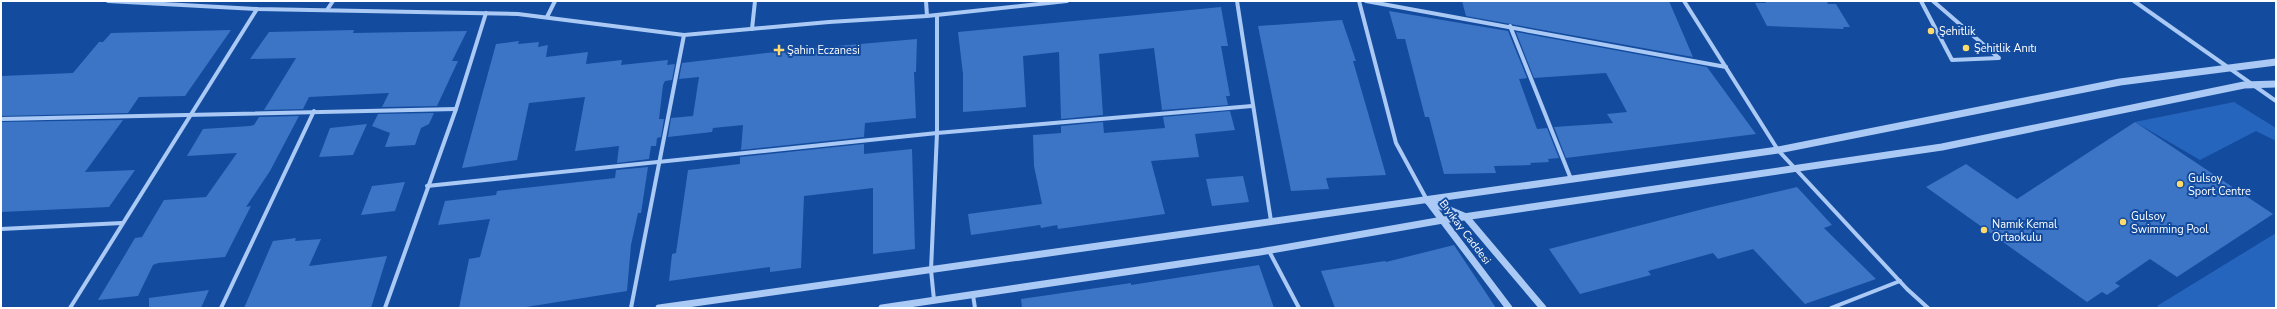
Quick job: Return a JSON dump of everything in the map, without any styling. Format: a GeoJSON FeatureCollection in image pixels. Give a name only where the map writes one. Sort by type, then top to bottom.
{"type":"FeatureCollection","features":[{"type":"Feature","properties":{"kind":"street"},"geometry":{"type":"LineString","coordinates":[[108,1],[257,9],[486,13],[548,17],[684,35],[927,16],[1067,1]]}},
{"type":"Feature","properties":{"kind":"street"},"geometry":{"type":"LineString","coordinates":[[166,5],[170,1]]}},
{"type":"Feature","properties":{"kind":"street"},"geometry":{"type":"LineString","coordinates":[[327,10],[334,1]]}},
{"type":"Feature","properties":{"kind":"street"},"geometry":{"type":"LineString","coordinates":[[548,17],[555,1]]}},
{"type":"Feature","properties":{"kind":"street"},"geometry":{"type":"LineString","coordinates":[[752,29],[755,1]]}},
{"type":"Feature","properties":{"kind":"street"},"geometry":{"type":"LineString","coordinates":[[926,1],[927,16]]}},
{"type":"Feature","properties":{"kind":"street"},"geometry":{"type":"LineString","coordinates":[[1237,1],[1252,106],[1271,221]]}},
{"type":"Feature","properties":{"kind":"street"},"geometry":{"type":"LineString","coordinates":[[1358,1],[1396,143],[1428,201]]}},
{"type":"Feature","properties":{"kind":"street"},"geometry":{"type":"LineString","coordinates":[[1366,1],[1510,26],[1726,67]]}},
{"type":"Feature","properties":{"kind":"street"},"geometry":{"type":"LineString","coordinates":[[1684,1],[1778,150],[1794,169],[1900,281],[1928,308]]}},
{"type":"Feature","properties":{"kind":"street"},"geometry":{"type":"LineString","coordinates":[[1921,1],[1952,60],[1999,58],[1933,1]]}},
{"type":"Feature","properties":{"kind":"street"},"geometry":{"type":"LineString","coordinates":[[2134,1],[2227,68],[2276,101]]}},
{"type":"Feature","properties":{"kind":"street"},"geometry":{"type":"LineString","coordinates":[[70,308],[257,9]]}},
{"type":"Feature","properties":{"kind":"street"},"geometry":{"type":"LineString","coordinates":[[385,308],[427,186],[456,109],[486,13]]}},
{"type":"Feature","properties":{"kind":"street"},"geometry":{"type":"LineString","coordinates":[[934,300],[931,270],[937,133],[938,15]]}},
{"type":"Feature","properties":{"kind":"street"},"geometry":{"type":"LineString","coordinates":[[1510,26],[1571,179]]}},
{"type":"Feature","properties":{"kind":"street"},"geometry":{"type":"LineString","coordinates":[[631,308],[684,35]]}},
{"type":"Feature","properties":{"kind":"street"},"geometry":{"type":"LineString","coordinates":[[660,308],[1271,221],[1428,201],[1778,150],[2120,82],[2276,62]]}},
{"type":"Feature","properties":{"kind":"street"},"geometry":{"type":"LineString","coordinates":[[882,308],[1269,251],[1442,220],[1942,147],[2252,85],[2276,84]]}},
{"type":"Feature","properties":{"kind":"street"},"geometry":{"type":"LineString","coordinates":[[427,186],[937,133],[1252,106]]}},
{"type":"Feature","properties":{"kind":"street"},"geometry":{"type":"LineString","coordinates":[[1,119],[456,109]]}},
{"type":"Feature","properties":{"kind":"street"},"geometry":{"type":"LineString","coordinates":[[221,308],[314,111]]}},
{"type":"Feature","properties":{"kind":"street","name":"Bıyıkay Caddesi"},"geometry":{"type":"LineString","coordinates":[[1428,201],[1466,217],[1543,308]]}},
{"type":"Feature","properties":{"kind":"street","name":"Bıyıkay Caddesi"},"geometry":{"type":"LineString","coordinates":[[1428,201],[1509,308]]}},
{"type":"Feature","properties":{"kind":"street"},"geometry":{"type":"LineString","coordinates":[[1,229],[122,223]]}},
{"type":"Feature","properties":{"kind":"street"},"geometry":{"type":"LineString","coordinates":[[1269,251],[1299,308]]}},
{"type":"Feature","properties":{"kind":"street"},"geometry":{"type":"LineString","coordinates":[[1831,308],[1900,281]]}},
{"type":"Feature","properties":{"kind":"street"},"geometry":{"type":"LineString","coordinates":[[974,295],[975,308]]}},
{"type":"Feature","properties":{"kind":"shaded area"},"geometry":{"type":"Polygon","coordinates":[[[2234,102],[2276,128],[2276,141],[2256,131],[2200,160],[2135,122],[2234,102]]]}},
{"type":"Feature","properties":{"kind":"shaded area"},"geometry":{"type":"Polygon","coordinates":[[[2276,233],[2276,308],[2160,308],[2157,306],[2276,233]]]}},
{"type":"Feature","properties":{"kind":"building"},"geometry":{"type":"Polygon","coordinates":[[[1462,1],[1669,1],[1693,57],[1466,16],[1462,1]]]}},
{"type":"Feature","properties":{"kind":"building"},"geometry":{"type":"Polygon","coordinates":[[[1765,1],[1827,1],[1828,4],[1836,4],[1850,27],[1843,27],[1844,29],[1767,26],[1755,3],[1766,3],[1765,1]]]}},
{"type":"Feature","properties":{"kind":"building"},"geometry":{"type":"Polygon","coordinates":[[[1221,7],[1228,46],[1221,46],[1230,96],[1226,96],[1228,105],[1162,110],[1154,48],[1099,54],[1103,115],[1061,119],[1059,52],[1023,56],[1026,107],[963,112],[963,74],[958,32],[1221,7]]]}},
{"type":"Feature","properties":{"kind":"building"},"geometry":{"type":"Polygon","coordinates":[[[1389,11],[1508,31],[1527,78],[1519,79],[1537,129],[1547,128],[1559,158],[1548,159],[1549,162],[1530,163],[1531,165],[1494,166],[1496,173],[1444,174],[1429,117],[1425,117],[1405,39],[1397,39],[1389,11]]]}},
{"type":"Feature","properties":{"kind":"building"},"geometry":{"type":"Polygon","coordinates":[[[1342,20],[1356,61],[1353,61],[1386,175],[1326,178],[1329,189],[1291,191],[1258,26],[1342,20]]]}},
{"type":"Feature","properties":{"kind":"building"},"geometry":{"type":"Polygon","coordinates":[[[231,30],[185,96],[139,97],[128,113],[1,116],[1,76],[73,73],[99,42],[103,42],[111,33],[231,30]]]}},
{"type":"Feature","properties":{"kind":"building"},"geometry":{"type":"Polygon","coordinates":[[[354,30],[353,33],[467,31],[452,61],[458,61],[437,106],[382,107],[389,93],[309,97],[303,109],[264,110],[296,58],[250,59],[269,32],[354,30]]]}},
{"type":"Feature","properties":{"kind":"building"},"geometry":{"type":"Polygon","coordinates":[[[1516,32],[1707,67],[1756,134],[1566,158],[1554,127],[1613,123],[1607,114],[1627,112],[1606,73],[1534,78],[1516,32]]]}},
{"type":"Feature","properties":{"kind":"building"},"geometry":{"type":"Polygon","coordinates":[[[917,39],[916,72],[914,72],[916,118],[865,123],[864,137],[741,150],[743,125],[713,128],[712,132],[668,137],[671,118],[693,116],[699,77],[679,79],[682,63],[792,50],[917,39]]]}},
{"type":"Feature","properties":{"kind":"building"},"geometry":{"type":"Polygon","coordinates":[[[519,41],[518,44],[539,42],[538,47],[548,45],[546,57],[588,52],[586,64],[622,60],[621,65],[668,60],[667,65],[675,64],[672,80],[665,81],[663,85],[659,119],[664,119],[661,137],[657,138],[656,146],[651,146],[649,159],[617,163],[619,146],[575,151],[585,97],[529,103],[517,160],[462,168],[496,44],[519,41]]]}},
{"type":"Feature","properties":{"kind":"building"},"geometry":{"type":"Polygon","coordinates":[[[1230,111],[1235,130],[1195,134],[1199,157],[1151,161],[1165,214],[1058,229],[1057,225],[1041,228],[1040,225],[971,235],[968,214],[1042,204],[1034,166],[1033,135],[1061,133],[1061,126],[1103,122],[1104,133],[1165,128],[1163,117],[1230,111]]]}},
{"type":"Feature","properties":{"kind":"building"},"geometry":{"type":"Polygon","coordinates":[[[434,113],[429,124],[421,128],[415,145],[385,147],[390,133],[372,126],[378,114],[434,113]]]}},
{"type":"Feature","properties":{"kind":"building"},"geometry":{"type":"Polygon","coordinates":[[[299,116],[270,171],[246,207],[251,206],[225,257],[158,263],[153,265],[138,296],[98,300],[135,238],[142,237],[164,200],[206,197],[237,153],[187,156],[203,129],[250,126],[254,125],[259,117],[299,116]]]}},
{"type":"Feature","properties":{"kind":"building"},"geometry":{"type":"Polygon","coordinates":[[[123,120],[85,172],[135,170],[109,207],[1,212],[1,122],[123,120]]]}},
{"type":"Feature","properties":{"kind":"building"},"geometry":{"type":"Polygon","coordinates":[[[2135,122],[2273,214],[2177,277],[2150,259],[2115,283],[2120,286],[2107,295],[2102,292],[2087,302],[1926,187],[1966,164],[2017,199],[2135,122]]]}},
{"type":"Feature","properties":{"kind":"building"},"geometry":{"type":"Polygon","coordinates":[[[367,124],[353,155],[319,157],[330,128],[367,124]]]}},
{"type":"Feature","properties":{"kind":"building"},"geometry":{"type":"Polygon","coordinates":[[[864,144],[864,154],[912,149],[915,249],[873,254],[873,188],[804,196],[801,268],[770,272],[770,267],[669,281],[672,254],[676,253],[688,170],[740,164],[740,157],[864,144]]]}},
{"type":"Feature","properties":{"kind":"building"},"geometry":{"type":"Polygon","coordinates":[[[648,167],[641,213],[638,213],[631,245],[627,291],[520,308],[459,308],[469,259],[480,257],[490,219],[438,225],[445,201],[496,195],[497,191],[615,178],[616,170],[648,167]]]}},
{"type":"Feature","properties":{"kind":"building"},"geometry":{"type":"Polygon","coordinates":[[[1243,176],[1249,202],[1212,206],[1206,179],[1243,176]]]}},
{"type":"Feature","properties":{"kind":"building"},"geometry":{"type":"Polygon","coordinates":[[[405,182],[395,211],[361,215],[372,186],[405,182]]]}},
{"type":"Feature","properties":{"kind":"building"},"geometry":{"type":"Polygon","coordinates":[[[1797,187],[1832,225],[1824,228],[1876,279],[1805,304],[1753,249],[1718,259],[1713,253],[1648,271],[1651,275],[1580,294],[1549,249],[1707,208],[1797,187]]]}},
{"type":"Feature","properties":{"kind":"building"},"geometry":{"type":"Polygon","coordinates":[[[296,238],[295,241],[321,239],[309,266],[387,256],[371,308],[244,308],[273,241],[296,238]]]}},
{"type":"Feature","properties":{"kind":"building"},"geometry":{"type":"Polygon","coordinates":[[[1454,245],[1496,308],[1335,308],[1321,271],[1386,262],[1454,245]]]}},
{"type":"Feature","properties":{"kind":"building"},"geometry":{"type":"Polygon","coordinates":[[[1259,265],[1274,308],[1022,308],[1021,299],[1131,283],[1131,285],[1259,265]]]}},
{"type":"Feature","properties":{"kind":"building"},"geometry":{"type":"Polygon","coordinates":[[[209,290],[201,308],[149,308],[149,298],[209,290]]]}},
{"type":"Feature","properties":{"kind":"place","name":"Şehitlik"},"geometry":{"type":"Point","coordinates":[1931,31]}},
{"type":"Feature","properties":{"kind":"place","name":"Şehitlik Anıtı"},"geometry":{"type":"Point","coordinates":[1966,48]}},
{"type":"Feature","properties":{"kind":"place","name":"Şahin Eczanesi"},"geometry":{"type":"Point","coordinates":[779,50]}},
{"type":"Feature","properties":{"kind":"place","name":"Gulsoy Sport Centre"},"geometry":{"type":"Point","coordinates":[2180,184]}},
{"type":"Feature","properties":{"kind":"place","name":"Gulsoy Swimming Pool"},"geometry":{"type":"Point","coordinates":[2123,222]}},
{"type":"Feature","properties":{"kind":"place","name":"Namık Kemal Ortaokulu"},"geometry":{"type":"Point","coordinates":[1984,230]}}]}
